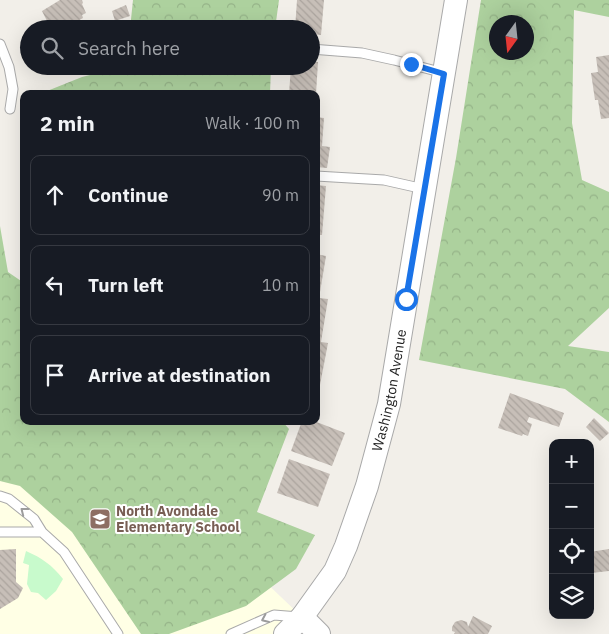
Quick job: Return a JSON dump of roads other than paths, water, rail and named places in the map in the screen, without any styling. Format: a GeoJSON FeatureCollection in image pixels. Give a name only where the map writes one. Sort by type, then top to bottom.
{"type":"FeatureCollection","features":[{"type":"Feature","properties":{"kind":"street","name":"Washington Avenue"},"geometry":{"type":"LineString","coordinates":[[285,634],[302,617],[335,571],[367,486],[389,404],[456,0]]}},
{"type":"Feature","properties":{"kind":"street"},"geometry":{"type":"LineString","coordinates":[[302,617],[319,634]]}},
{"type":"Feature","properties":{"kind":"lane"},"geometry":{"type":"LineString","coordinates":[[0,44],[9,67],[13,89],[10,109]]}},
{"type":"Feature","properties":{"kind":"lane"},"geometry":{"type":"LineString","coordinates":[[320,50],[362,53],[444,74]]}},
{"type":"Feature","properties":{"kind":"lane"},"geometry":{"type":"LineString","coordinates":[[320,176],[384,180],[424,189]]}},
{"type":"Feature","properties":{"kind":"lane"},"geometry":{"type":"LineString","coordinates":[[0,496],[9,499],[34,519],[42,532],[64,552],[118,634]]}},
{"type":"Feature","properties":{"kind":"lane"},"geometry":{"type":"LineString","coordinates":[[0,532],[42,532]]}},
{"type":"Feature","properties":{"kind":"lane"},"geometry":{"type":"LineString","coordinates":[[231,634],[274,615],[302,617]]}},
{"type":"Feature","properties":{"kind":"place","name":"North Avondale Elementary School"},"geometry":{"type":"Point","coordinates":[100,519]}}]}
